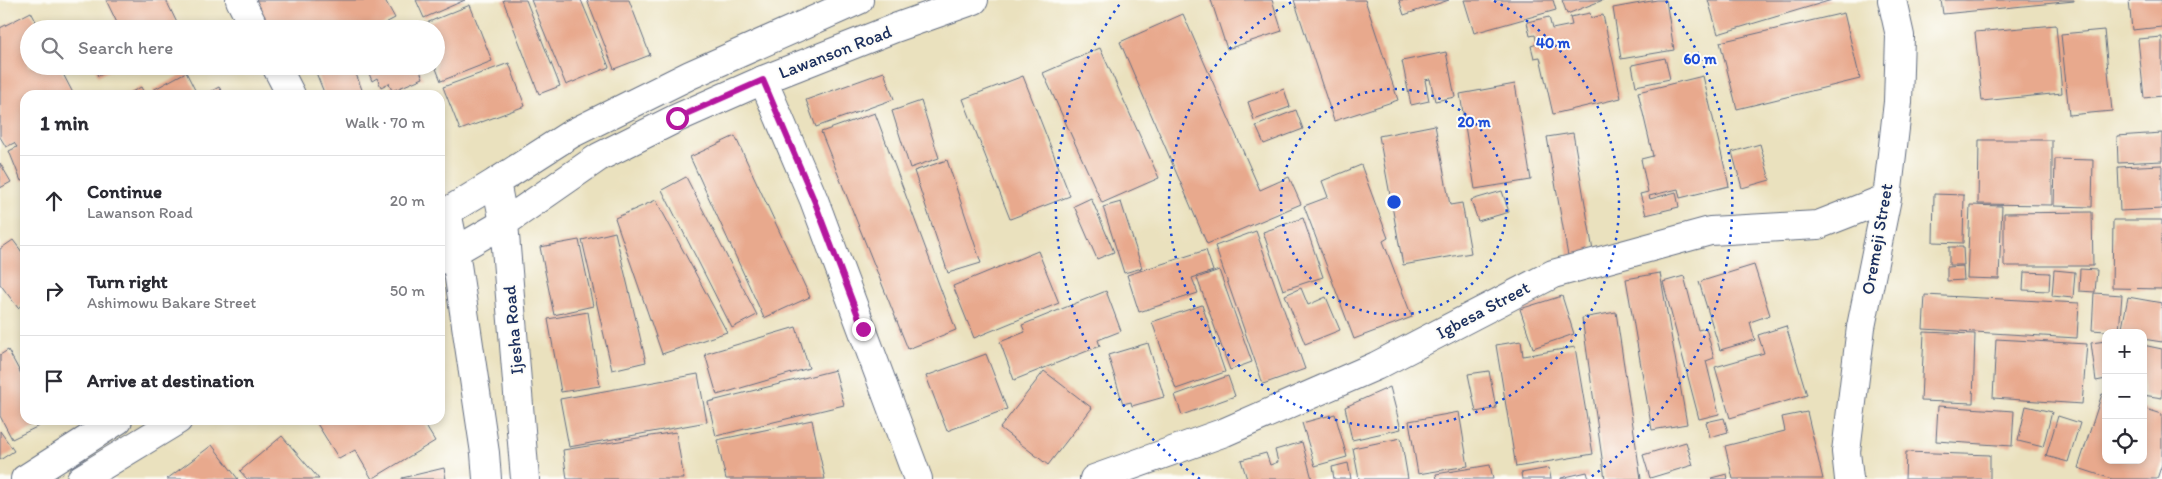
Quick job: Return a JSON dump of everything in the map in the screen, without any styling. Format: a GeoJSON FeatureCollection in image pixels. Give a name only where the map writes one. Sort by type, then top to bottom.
{"type":"FeatureCollection","features":[{"type":"Feature","properties":{"kind":"street"},"geometry":{"type":"LineString","coordinates":[[240,0],[251,20]]}},
{"type":"Feature","properties":{"kind":"street","name":"Lawanson Road"},"geometry":{"type":"LineString","coordinates":[[445,213],[571,134],[690,75],[859,0]]}},
{"type":"Feature","properties":{"kind":"street","name":"Lawanson Road"},"geometry":{"type":"LineString","coordinates":[[447,255],[504,223],[599,157],[677,118],[763,80],[895,28],[974,0]]}},
{"type":"Feature","properties":{"kind":"street","name":"Oremeji Street"},"geometry":{"type":"LineString","coordinates":[[1849,479],[1846,452],[1861,327],[1886,198],[1898,102],[1900,36],[1892,0]]}},
{"type":"Feature","properties":{"kind":"street"},"geometry":{"type":"LineString","coordinates":[[281,75],[288,90]]}},
{"type":"Feature","properties":{"kind":"street"},"geometry":{"type":"LineString","coordinates":[[763,80],[817,210],[918,479]]}},
{"type":"Feature","properties":{"kind":"street","name":"Ijesha Road"},"geometry":{"type":"LineString","coordinates":[[496,182],[504,223],[525,479]]}},
{"type":"Feature","properties":{"kind":"street","name":"Igbesa Street"},"geometry":{"type":"LineString","coordinates":[[1094,479],[1225,432],[1376,366],[1553,274],[1710,231],[1818,224],[1886,198]]}},
{"type":"Feature","properties":{"kind":"street"},"geometry":{"type":"LineString","coordinates":[[445,234],[447,255],[485,453],[487,479]]}},
{"type":"Feature","properties":{"kind":"street"},"geometry":{"type":"LineString","coordinates":[[25,479],[110,425]]}},
{"type":"Feature","properties":{"kind":"street"},"geometry":{"type":"LineString","coordinates":[[82,479],[170,425]]}},
{"type":"Feature","properties":{"kind":"building"},"geometry":{"type":"Polygon","coordinates":[[[106,0],[166,0],[176,20],[116,20],[106,0]]]}},
{"type":"Feature","properties":{"kind":"building"},"geometry":{"type":"Polygon","coordinates":[[[253,0],[385,0],[395,18],[391,20],[263,20],[253,0]]]}},
{"type":"Feature","properties":{"kind":"building"},"geometry":{"type":"Polygon","coordinates":[[[416,0],[465,0],[424,18],[416,0]]]}},
{"type":"Feature","properties":{"kind":"building"},"geometry":{"type":"Polygon","coordinates":[[[503,0],[526,0],[560,86],[539,94],[503,0]]]}},
{"type":"Feature","properties":{"kind":"building"},"geometry":{"type":"Polygon","coordinates":[[[531,0],[581,0],[609,67],[566,85],[531,0]]]}},
{"type":"Feature","properties":{"kind":"building"},"geometry":{"type":"Polygon","coordinates":[[[587,0],[629,0],[650,55],[614,69],[587,0]]]}},
{"type":"Feature","properties":{"kind":"building"},"geometry":{"type":"Polygon","coordinates":[[[1211,0],[1272,0],[1282,31],[1227,49],[1211,0]]]}},
{"type":"Feature","properties":{"kind":"building"},"geometry":{"type":"Polygon","coordinates":[[[1294,0],[1365,0],[1398,100],[1334,121],[1294,0]]]}},
{"type":"Feature","properties":{"kind":"building"},"geometry":{"type":"Polygon","coordinates":[[[1399,0],[1449,0],[1404,15],[1399,0]]]}},
{"type":"Feature","properties":{"kind":"building"},"geometry":{"type":"Polygon","coordinates":[[[1464,0],[1553,0],[1556,10],[1474,33],[1464,0]]]}},
{"type":"Feature","properties":{"kind":"building"},"geometry":{"type":"Polygon","coordinates":[[[1562,0],[1603,0],[1567,14],[1562,0]]]}},
{"type":"Feature","properties":{"kind":"building"},"geometry":{"type":"Polygon","coordinates":[[[1666,0],[1674,50],[1621,59],[1613,8],[1666,0]]]}},
{"type":"Feature","properties":{"kind":"building"},"geometry":{"type":"Polygon","coordinates":[[[1708,0],[1832,0],[1718,34],[1708,0]]]}},
{"type":"Feature","properties":{"kind":"building"},"geometry":{"type":"Polygon","coordinates":[[[1941,0],[2074,0],[2074,1],[1943,14],[1941,0]]]}},
{"type":"Feature","properties":{"kind":"building"},"geometry":{"type":"Polygon","coordinates":[[[2129,0],[2162,0],[2162,27],[2132,30],[2129,0]]]}},
{"type":"Feature","properties":{"kind":"building"},"geometry":{"type":"Polygon","coordinates":[[[470,5],[492,61],[441,81],[439,75],[445,75],[445,20],[434,20],[470,5]]]}},
{"type":"Feature","properties":{"kind":"building"},"geometry":{"type":"Polygon","coordinates":[[[31,12],[35,20],[20,20],[20,75],[64,75],[71,90],[20,90],[20,178],[9,151],[17,147],[14,143],[6,147],[0,137],[0,28],[31,12]]]}},
{"type":"Feature","properties":{"kind":"building"},"geometry":{"type":"Polygon","coordinates":[[[1590,13],[1591,18],[1603,15],[1621,98],[1553,114],[1540,57],[1534,58],[1531,46],[1537,44],[1535,35],[1530,36],[1527,22],[1549,17],[1552,29],[1572,25],[1570,17],[1590,13]]]}},
{"type":"Feature","properties":{"kind":"building"},"geometry":{"type":"Polygon","coordinates":[[[1844,13],[1860,79],[1737,109],[1720,42],[1844,13]]]}},
{"type":"Feature","properties":{"kind":"building"},"geometry":{"type":"Polygon","coordinates":[[[1183,14],[1260,190],[1289,177],[1301,204],[1207,244],[1120,42],[1183,14]]]}},
{"type":"Feature","properties":{"kind":"building"},"geometry":{"type":"Polygon","coordinates":[[[2056,25],[2062,93],[1982,101],[1975,32],[2056,25]]]}},
{"type":"Feature","properties":{"kind":"building"},"geometry":{"type":"Polygon","coordinates":[[[2104,30],[2112,111],[2069,115],[2061,34],[2104,30]]]}},
{"type":"Feature","properties":{"kind":"building"},"geometry":{"type":"Polygon","coordinates":[[[2162,37],[2162,96],[2144,98],[2138,39],[2162,37]]]}},
{"type":"Feature","properties":{"kind":"building"},"geometry":{"type":"Polygon","coordinates":[[[1100,48],[1159,178],[1102,203],[1043,73],[1100,48]]]}},
{"type":"Feature","properties":{"kind":"building"},"geometry":{"type":"Polygon","coordinates":[[[1446,52],[1455,97],[1435,101],[1430,79],[1425,80],[1429,101],[1411,105],[1402,61],[1446,52]]]}},
{"type":"Feature","properties":{"kind":"building"},"geometry":{"type":"Polygon","coordinates":[[[1665,58],[1670,79],[1636,86],[1632,65],[1665,58]]]}},
{"type":"Feature","properties":{"kind":"building"},"geometry":{"type":"Polygon","coordinates":[[[509,63],[525,106],[460,130],[443,87],[509,63]]]}},
{"type":"Feature","properties":{"kind":"building"},"geometry":{"type":"Polygon","coordinates":[[[884,72],[894,99],[816,127],[806,100],[884,72]]]}},
{"type":"Feature","properties":{"kind":"building"},"geometry":{"type":"Polygon","coordinates":[[[180,75],[188,75],[195,90],[153,90],[180,75]]]}},
{"type":"Feature","properties":{"kind":"building"},"geometry":{"type":"Polygon","coordinates":[[[317,75],[356,75],[362,90],[323,90],[317,75]]]}},
{"type":"Feature","properties":{"kind":"building"},"geometry":{"type":"Polygon","coordinates":[[[370,75],[422,75],[423,78],[394,90],[392,90],[389,83],[381,87],[377,78],[372,81],[370,75]]]}},
{"type":"Feature","properties":{"kind":"building"},"geometry":{"type":"Polygon","coordinates":[[[1023,76],[1070,196],[1010,219],[963,99],[1023,76]]]}},
{"type":"Feature","properties":{"kind":"building"},"geometry":{"type":"Polygon","coordinates":[[[1703,76],[1729,186],[1680,198],[1678,189],[1649,196],[1650,199],[1676,192],[1679,207],[1646,215],[1640,194],[1648,192],[1641,159],[1653,156],[1638,92],[1703,76]]]}},
{"type":"Feature","properties":{"kind":"building"},"geometry":{"type":"Polygon","coordinates":[[[1515,84],[1531,180],[1475,189],[1460,94],[1515,84]]]}},
{"type":"Feature","properties":{"kind":"building"},"geometry":{"type":"Polygon","coordinates":[[[1284,89],[1290,107],[1254,120],[1248,102],[1284,89]]]}},
{"type":"Feature","properties":{"kind":"building"},"geometry":{"type":"Polygon","coordinates":[[[921,101],[939,158],[910,168],[892,111],[921,101]]]}},
{"type":"Feature","properties":{"kind":"building"},"geometry":{"type":"Polygon","coordinates":[[[1296,110],[1303,129],[1264,144],[1256,126],[1296,110]]]}},
{"type":"Feature","properties":{"kind":"building"},"geometry":{"type":"Polygon","coordinates":[[[875,113],[956,330],[908,349],[821,132],[875,113]]]}},
{"type":"Feature","properties":{"kind":"building"},"geometry":{"type":"Polygon","coordinates":[[[1435,125],[1450,205],[1462,203],[1471,253],[1403,265],[1379,136],[1435,125]]]}},
{"type":"Feature","properties":{"kind":"building"},"geometry":{"type":"Polygon","coordinates":[[[1573,133],[1593,251],[1568,256],[1547,137],[1573,133]]]}},
{"type":"Feature","properties":{"kind":"building"},"geometry":{"type":"Polygon","coordinates":[[[2162,133],[2162,161],[2118,163],[2117,136],[2162,133]]]}},
{"type":"Feature","properties":{"kind":"building"},"geometry":{"type":"Polygon","coordinates":[[[735,136],[810,297],[764,318],[690,157],[735,136]]]}},
{"type":"Feature","properties":{"kind":"building"},"geometry":{"type":"Polygon","coordinates":[[[1979,140],[2052,140],[2052,205],[1978,204],[1979,140]]]}},
{"type":"Feature","properties":{"kind":"building"},"geometry":{"type":"Polygon","coordinates":[[[1760,144],[1770,180],[1742,188],[1732,152],[1760,144]]]}},
{"type":"Feature","properties":{"kind":"building"},"geometry":{"type":"Polygon","coordinates":[[[2055,159],[2093,160],[2092,207],[2054,206],[2055,159]]]}},
{"type":"Feature","properties":{"kind":"building"},"geometry":{"type":"Polygon","coordinates":[[[947,160],[981,263],[948,273],[914,171],[947,160]]]}},
{"type":"Feature","properties":{"kind":"building"},"geometry":{"type":"Polygon","coordinates":[[[0,163],[11,182],[0,188],[0,163]]]}},
{"type":"Feature","properties":{"kind":"building"},"geometry":{"type":"Polygon","coordinates":[[[1361,165],[1388,238],[1383,241],[1412,317],[1354,339],[1304,206],[1328,197],[1322,181],[1361,165]]]}},
{"type":"Feature","properties":{"kind":"building"},"geometry":{"type":"Polygon","coordinates":[[[2162,165],[2162,209],[2120,211],[2118,167],[2162,165]]]}},
{"type":"Feature","properties":{"kind":"building"},"geometry":{"type":"Polygon","coordinates":[[[686,177],[757,315],[732,328],[662,190],[686,177]]]}},
{"type":"Feature","properties":{"kind":"building"},"geometry":{"type":"Polygon","coordinates":[[[1502,191],[1509,212],[1478,221],[1471,200],[1502,191]]]}},
{"type":"Feature","properties":{"kind":"building"},"geometry":{"type":"Polygon","coordinates":[[[1934,194],[1964,195],[1963,243],[1933,242],[1934,194]]]}},
{"type":"Feature","properties":{"kind":"building"},"geometry":{"type":"Polygon","coordinates":[[[1091,198],[1114,252],[1097,259],[1074,206],[1091,198]]]}},
{"type":"Feature","properties":{"kind":"building"},"geometry":{"type":"Polygon","coordinates":[[[656,200],[727,332],[662,354],[615,218],[656,200]]]}},
{"type":"Feature","properties":{"kind":"building"},"geometry":{"type":"Polygon","coordinates":[[[1121,202],[1142,268],[1124,273],[1103,207],[1121,202]]]}},
{"type":"Feature","properties":{"kind":"building"},"geometry":{"type":"Polygon","coordinates":[[[1970,205],[2002,206],[1999,279],[1967,278],[1970,205]]]}},
{"type":"Feature","properties":{"kind":"building"},"geometry":{"type":"Polygon","coordinates":[[[2092,212],[2093,266],[2004,266],[2004,213],[2092,212]]]}},
{"type":"Feature","properties":{"kind":"building"},"geometry":{"type":"Polygon","coordinates":[[[1303,218],[1323,277],[1283,290],[1263,232],[1303,218]]]}},
{"type":"Feature","properties":{"kind":"building"},"geometry":{"type":"Polygon","coordinates":[[[2113,220],[2162,220],[2162,289],[2112,288],[2113,220]]]}},
{"type":"Feature","properties":{"kind":"building"},"geometry":{"type":"Polygon","coordinates":[[[1256,231],[1305,369],[1263,384],[1215,246],[1256,231]]]}},
{"type":"Feature","properties":{"kind":"building"},"geometry":{"type":"Polygon","coordinates":[[[615,232],[646,362],[612,370],[582,240],[615,232]]]}},
{"type":"Feature","properties":{"kind":"building"},"geometry":{"type":"Polygon","coordinates":[[[13,240],[20,249],[20,306],[18,308],[0,284],[0,249],[13,240]]]}},
{"type":"Feature","properties":{"kind":"building"},"geometry":{"type":"Polygon","coordinates":[[[579,240],[593,306],[554,315],[540,247],[579,240]]]}},
{"type":"Feature","properties":{"kind":"building"},"geometry":{"type":"Polygon","coordinates":[[[1949,247],[1963,247],[1964,265],[1949,265],[1949,247]]]}},
{"type":"Feature","properties":{"kind":"building"},"geometry":{"type":"Polygon","coordinates":[[[1206,250],[1213,271],[1192,278],[1198,293],[1139,312],[1127,275],[1206,250]]]}},
{"type":"Feature","properties":{"kind":"building"},"geometry":{"type":"Polygon","coordinates":[[[1038,251],[1059,303],[974,338],[953,286],[1038,251]]]}},
{"type":"Feature","properties":{"kind":"building"},"geometry":{"type":"Polygon","coordinates":[[[1754,265],[1770,315],[1750,322],[1755,340],[1720,350],[1699,282],[1754,265]]]}},
{"type":"Feature","properties":{"kind":"building"},"geometry":{"type":"Polygon","coordinates":[[[1963,266],[1964,280],[1947,281],[1947,267],[1963,266]]]}},
{"type":"Feature","properties":{"kind":"building"},"geometry":{"type":"Polygon","coordinates":[[[2080,269],[2097,270],[2095,292],[2079,291],[2080,269]]]}},
{"type":"Feature","properties":{"kind":"building"},"geometry":{"type":"Polygon","coordinates":[[[1219,270],[1252,362],[1230,370],[1197,278],[1219,270]]]}},
{"type":"Feature","properties":{"kind":"building"},"geometry":{"type":"Polygon","coordinates":[[[2054,270],[2075,272],[2073,298],[2052,296],[2054,270]]]}},
{"type":"Feature","properties":{"kind":"building"},"geometry":{"type":"Polygon","coordinates":[[[2024,272],[2050,273],[2049,291],[2023,290],[2024,272]]]}},
{"type":"Feature","properties":{"kind":"building"},"geometry":{"type":"Polygon","coordinates":[[[1660,273],[1687,424],[1652,430],[1626,279],[1660,273]]]}},
{"type":"Feature","properties":{"kind":"building"},"geometry":{"type":"Polygon","coordinates":[[[1684,276],[1698,330],[1706,328],[1714,358],[1706,361],[1719,414],[1699,419],[1663,282],[1684,276]]]}},
{"type":"Feature","properties":{"kind":"building"},"geometry":{"type":"Polygon","coordinates":[[[1301,288],[1308,305],[1326,297],[1340,330],[1305,344],[1285,295],[1301,288]]]}},
{"type":"Feature","properties":{"kind":"building"},"geometry":{"type":"Polygon","coordinates":[[[1106,291],[1121,331],[1098,340],[1100,346],[1014,380],[1000,342],[1025,332],[1022,325],[1106,291]]]}},
{"type":"Feature","properties":{"kind":"building"},"geometry":{"type":"Polygon","coordinates":[[[2094,293],[2122,295],[2119,329],[2092,330],[2094,293]]]}},
{"type":"Feature","properties":{"kind":"building"},"geometry":{"type":"Polygon","coordinates":[[[1925,295],[2079,303],[2077,338],[1923,329],[1925,295]]]}},
{"type":"Feature","properties":{"kind":"building"},"geometry":{"type":"Polygon","coordinates":[[[1562,296],[1574,334],[1533,348],[1520,309],[1562,296]]]}},
{"type":"Feature","properties":{"kind":"building"},"geometry":{"type":"Polygon","coordinates":[[[2128,297],[2162,303],[2162,342],[2147,340],[2147,329],[2122,329],[2128,297]]]}},
{"type":"Feature","properties":{"kind":"building"},"geometry":{"type":"Polygon","coordinates":[[[1202,305],[1225,372],[1176,389],[1152,322],[1202,305]]]}},
{"type":"Feature","properties":{"kind":"building"},"geometry":{"type":"Polygon","coordinates":[[[588,312],[600,386],[561,392],[548,319],[588,312]]]}},
{"type":"Feature","properties":{"kind":"building"},"geometry":{"type":"Polygon","coordinates":[[[1616,312],[1641,479],[1605,479],[1582,318],[1616,312]]]}},
{"type":"Feature","properties":{"kind":"building"},"geometry":{"type":"Polygon","coordinates":[[[1786,326],[1807,395],[1730,418],[1715,367],[1764,353],[1758,335],[1786,326]]]}},
{"type":"Feature","properties":{"kind":"building"},"geometry":{"type":"Polygon","coordinates":[[[796,327],[809,368],[717,395],[705,354],[796,327]]]}},
{"type":"Feature","properties":{"kind":"building"},"geometry":{"type":"Polygon","coordinates":[[[1924,332],[1975,334],[1973,403],[1921,401],[1924,332]]]}},
{"type":"Feature","properties":{"kind":"building"},"geometry":{"type":"Polygon","coordinates":[[[1996,339],[2087,344],[2082,404],[1993,398],[1996,339]]]}},
{"type":"Feature","properties":{"kind":"building"},"geometry":{"type":"Polygon","coordinates":[[[1521,341],[1523,356],[1575,347],[1593,454],[1516,467],[1496,345],[1521,341]]]}},
{"type":"Feature","properties":{"kind":"building"},"geometry":{"type":"Polygon","coordinates":[[[2102,342],[2102,380],[2096,381],[2091,343],[2102,342]]]}},
{"type":"Feature","properties":{"kind":"building"},"geometry":{"type":"Polygon","coordinates":[[[1148,343],[1164,397],[1132,406],[1131,402],[1123,404],[1108,355],[1148,343]]]}},
{"type":"Feature","properties":{"kind":"building"},"geometry":{"type":"Polygon","coordinates":[[[2147,346],[2162,349],[2162,398],[2147,396],[2147,346]]]}},
{"type":"Feature","properties":{"kind":"building"},"geometry":{"type":"Polygon","coordinates":[[[8,350],[20,372],[20,425],[41,425],[12,439],[0,416],[0,355],[8,350]]]}},
{"type":"Feature","properties":{"kind":"building"},"geometry":{"type":"Polygon","coordinates":[[[986,354],[1007,409],[947,431],[926,376],[986,354]]]}},
{"type":"Feature","properties":{"kind":"building"},"geometry":{"type":"Polygon","coordinates":[[[835,370],[844,405],[716,436],[708,402],[835,370]]]}},
{"type":"Feature","properties":{"kind":"building"},"geometry":{"type":"Polygon","coordinates":[[[1044,371],[1092,408],[1048,465],[1000,428],[1044,371]]]}},
{"type":"Feature","properties":{"kind":"building"},"geometry":{"type":"Polygon","coordinates":[[[1489,371],[1496,408],[1476,412],[1468,374],[1489,371]]]}},
{"type":"Feature","properties":{"kind":"building"},"geometry":{"type":"Polygon","coordinates":[[[698,374],[707,422],[569,447],[560,399],[698,374]]]}},
{"type":"Feature","properties":{"kind":"building"},"geometry":{"type":"Polygon","coordinates":[[[1228,376],[1235,396],[1182,415],[1175,395],[1228,376]]]}},
{"type":"Feature","properties":{"kind":"building"},"geometry":{"type":"Polygon","coordinates":[[[1390,387],[1401,429],[1352,440],[1345,407],[1390,387]]]}},
{"type":"Feature","properties":{"kind":"building"},"geometry":{"type":"Polygon","coordinates":[[[2102,394],[2102,464],[2147,464],[2147,409],[2162,414],[2162,464],[2157,479],[2112,479],[2078,468],[2102,394]]]}},
{"type":"Feature","properties":{"kind":"building"},"geometry":{"type":"Polygon","coordinates":[[[1938,406],[2014,411],[2012,446],[1936,441],[1938,406]]]}},
{"type":"Feature","properties":{"kind":"building"},"geometry":{"type":"Polygon","coordinates":[[[2026,406],[2052,412],[2043,447],[2018,441],[2026,406]]]}},
{"type":"Feature","properties":{"kind":"building"},"geometry":{"type":"Polygon","coordinates":[[[1459,412],[1468,466],[1418,474],[1409,421],[1459,412]]]}},
{"type":"Feature","properties":{"kind":"building"},"geometry":{"type":"Polygon","coordinates":[[[1807,412],[1823,479],[1733,479],[1725,446],[1785,431],[1782,417],[1807,412]]]}},
{"type":"Feature","properties":{"kind":"building"},"geometry":{"type":"Polygon","coordinates":[[[1335,414],[1347,457],[1315,466],[1302,423],[1335,414]]]}},
{"type":"Feature","properties":{"kind":"building"},"geometry":{"type":"Polygon","coordinates":[[[2058,416],[2080,423],[2068,462],[2046,456],[2058,416]]]}},
{"type":"Feature","properties":{"kind":"building"},"geometry":{"type":"Polygon","coordinates":[[[1724,418],[1728,432],[1710,437],[1706,422],[1724,418]]]}},
{"type":"Feature","properties":{"kind":"building"},"geometry":{"type":"Polygon","coordinates":[[[812,420],[825,479],[726,479],[717,440],[812,420]]]}},
{"type":"Feature","properties":{"kind":"building"},"geometry":{"type":"Polygon","coordinates":[[[318,425],[425,425],[435,441],[372,479],[355,450],[339,459],[318,425]]]}},
{"type":"Feature","properties":{"kind":"building"},"geometry":{"type":"Polygon","coordinates":[[[0,431],[14,451],[0,460],[0,431]]]}},
{"type":"Feature","properties":{"kind":"building"},"geometry":{"type":"Polygon","coordinates":[[[676,432],[684,479],[567,479],[563,450],[676,432]]]}},
{"type":"Feature","properties":{"kind":"building"},"geometry":{"type":"Polygon","coordinates":[[[282,436],[319,479],[247,479],[240,471],[282,436]]]}},
{"type":"Feature","properties":{"kind":"building"},"geometry":{"type":"Polygon","coordinates":[[[1401,438],[1408,479],[1359,479],[1353,448],[1401,438]]]}},
{"type":"Feature","properties":{"kind":"building"},"geometry":{"type":"Polygon","coordinates":[[[1302,442],[1312,479],[1247,479],[1241,460],[1266,453],[1270,465],[1278,462],[1275,450],[1302,442]]]}},
{"type":"Feature","properties":{"kind":"building"},"geometry":{"type":"Polygon","coordinates":[[[1686,442],[1693,465],[1650,478],[1643,455],[1686,442]]]}},
{"type":"Feature","properties":{"kind":"building"},"geometry":{"type":"Polygon","coordinates":[[[212,445],[238,479],[167,479],[212,445]]]}},
{"type":"Feature","properties":{"kind":"building"},"geometry":{"type":"Polygon","coordinates":[[[1906,452],[1990,455],[1990,479],[1905,479],[1906,452]]]}},
{"type":"Feature","properties":{"kind":"building"},"geometry":{"type":"Polygon","coordinates":[[[1348,463],[1351,479],[1334,479],[1332,467],[1348,463]]]}},
{"type":"Feature","properties":{"kind":"building"},"geometry":{"type":"Polygon","coordinates":[[[1490,465],[1493,479],[1437,479],[1436,474],[1490,465]]]}},
{"type":"Feature","properties":{"kind":"building"},"geometry":{"type":"Polygon","coordinates":[[[444,468],[446,479],[402,479],[402,478],[444,468]]]}},
{"type":"Feature","properties":{"kind":"building"},"geometry":{"type":"Polygon","coordinates":[[[1549,468],[1551,479],[1522,479],[1521,473],[1549,468]]]}},
{"type":"Feature","properties":{"kind":"building"},"geometry":{"type":"Polygon","coordinates":[[[1587,472],[1589,479],[1561,479],[1561,478],[1587,472]]]}},
{"type":"Feature","properties":{"kind":"building"},"geometry":{"type":"Polygon","coordinates":[[[1727,474],[1728,479],[1711,478],[1727,474]]]}},
{"type":"Feature","properties":{"kind":"route"},"geometry":{"type":"LineString","coordinates":[[677,118],[763,80],[814,200],[863,329]]}}]}
